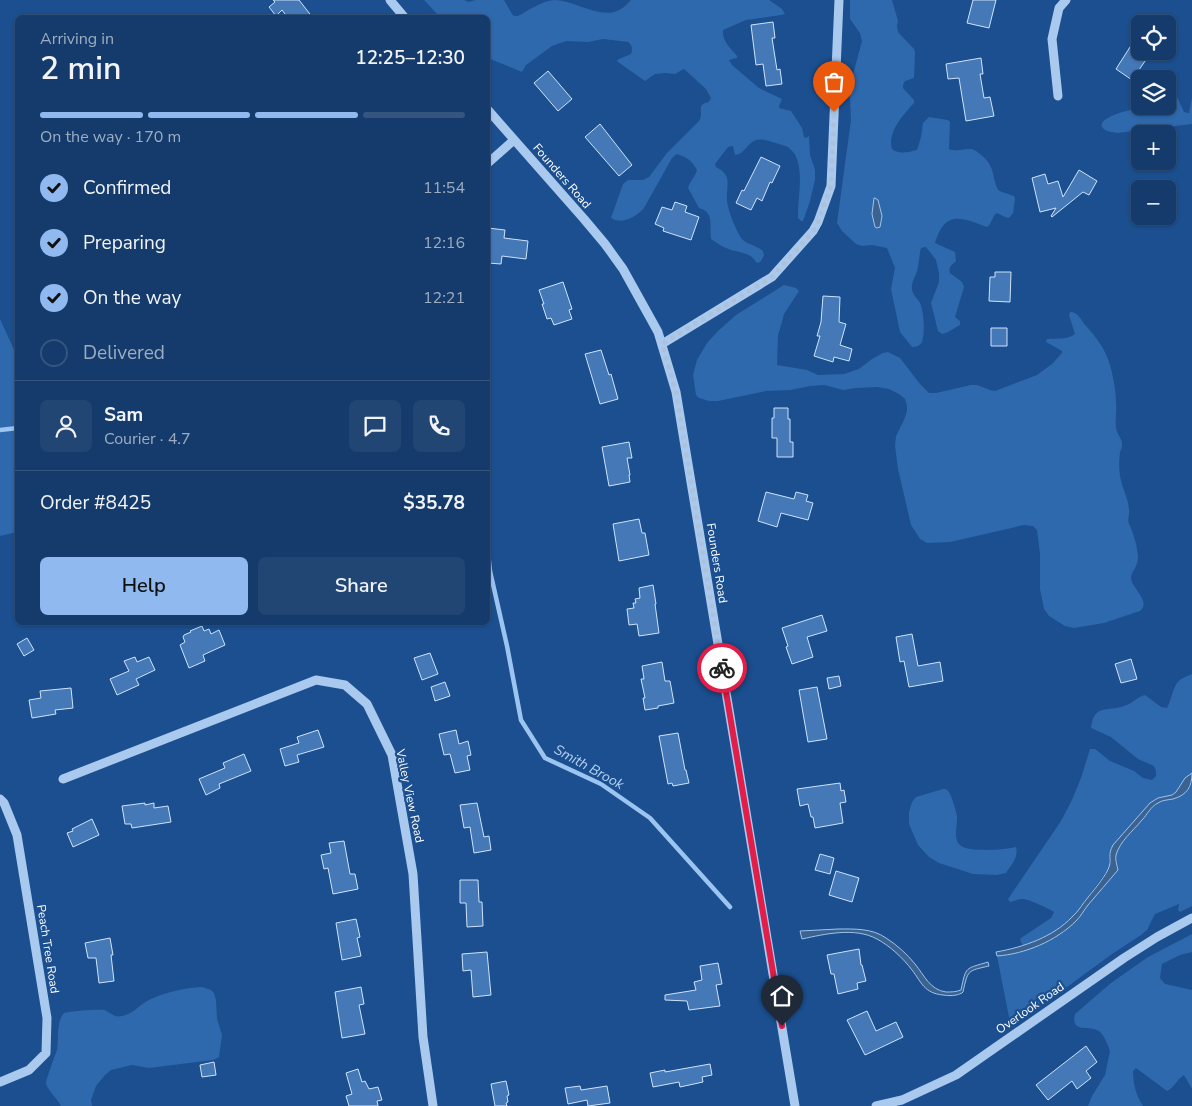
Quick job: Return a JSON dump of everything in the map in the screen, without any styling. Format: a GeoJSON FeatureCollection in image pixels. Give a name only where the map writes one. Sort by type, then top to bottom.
{"type":"FeatureCollection","features":[{"type":"Feature","properties":{"kind":"street"},"geometry":{"type":"LineString","coordinates":[[390,0],[402,15]]}},
{"type":"Feature","properties":{"kind":"street"},"geometry":{"type":"LineString","coordinates":[[662,344],[772,277],[813,232],[831,186],[839,0]]}},
{"type":"Feature","properties":{"kind":"street"},"geometry":{"type":"LineString","coordinates":[[1058,96],[1052,39],[1059,8],[1066,0]]}},
{"type":"Feature","properties":{"kind":"street","name":"Founders Road"},"geometry":{"type":"LineString","coordinates":[[490,112],[605,244],[623,269],[658,332],[662,344],[676,392],[795,1106]]}},
{"type":"Feature","properties":{"kind":"street"},"geometry":{"type":"LineString","coordinates":[[490,161],[514,140]]}},
{"type":"Feature","properties":{"kind":"street","name":"Valley View Road"},"geometry":{"type":"LineString","coordinates":[[63,779],[316,680],[345,685],[367,704],[392,755],[413,874],[423,1037],[433,1106]]}},
{"type":"Feature","properties":{"kind":"street","name":"Peach Tree Road"},"geometry":{"type":"LineString","coordinates":[[0,799],[4,803],[17,835],[47,1018],[46,1053],[29,1070],[0,1082]]}},
{"type":"Feature","properties":{"kind":"street","name":"Overlook Road"},"geometry":{"type":"LineString","coordinates":[[876,1106],[902,1100],[956,1075],[1124,958],[1192,918]]}},
{"type":"Feature","properties":{"kind":"shaded area"},"geometry":{"type":"Polygon","coordinates":[[[424,0],[464,0],[469,2],[475,0],[504,0],[512,14],[518,16],[540,4],[554,0],[604,13],[619,10],[631,0],[769,0],[782,9],[785,14],[746,20],[723,30],[723,34],[727,44],[737,56],[737,58],[729,60],[732,65],[759,88],[782,99],[779,108],[791,111],[802,128],[804,137],[809,136],[810,155],[815,170],[815,180],[803,221],[798,218],[800,181],[795,154],[786,146],[761,140],[753,141],[741,153],[735,155],[733,146],[728,147],[715,164],[727,177],[727,204],[738,232],[743,240],[763,251],[764,255],[758,263],[747,254],[730,250],[711,239],[709,216],[704,210],[699,208],[688,188],[697,170],[689,160],[677,154],[672,158],[641,211],[629,219],[620,221],[611,218],[623,184],[628,180],[643,180],[649,177],[667,153],[699,121],[702,105],[711,98],[706,89],[684,69],[675,74],[655,74],[645,81],[617,60],[631,54],[632,47],[628,42],[603,39],[588,42],[567,41],[552,46],[526,65],[522,72],[490,59],[490,15],[438,15],[424,0]]]}},
{"type":"Feature","properties":{"kind":"shaded area"},"geometry":{"type":"Polygon","coordinates":[[[850,0],[892,0],[898,21],[898,32],[915,52],[914,78],[905,81],[903,85],[903,88],[914,100],[914,103],[901,118],[894,130],[891,143],[892,149],[901,152],[917,150],[923,123],[929,117],[948,120],[950,122],[949,149],[971,149],[979,153],[989,163],[998,190],[1014,196],[1015,199],[1013,213],[1009,218],[997,213],[987,227],[962,219],[955,219],[944,225],[939,232],[935,243],[955,252],[956,261],[950,268],[950,273],[962,282],[964,287],[955,317],[960,321],[960,325],[946,333],[942,334],[938,331],[931,303],[939,282],[936,260],[926,247],[921,248],[912,290],[921,307],[924,334],[921,343],[915,347],[912,347],[900,332],[891,289],[895,268],[887,248],[856,244],[842,231],[837,223],[851,120],[851,82],[862,41],[860,33],[850,19],[850,0]]]}},
{"type":"Feature","properties":{"kind":"shaded area"},"geometry":{"type":"Polygon","coordinates":[[[1177,97],[1184,112],[1189,113],[1192,98],[1192,124],[1176,126],[1131,125],[1131,131],[1117,133],[1102,127],[1102,123],[1106,119],[1131,110],[1131,115],[1176,115],[1177,97]]]}},
{"type":"Feature","properties":{"kind":"shaded area"},"geometry":{"type":"Polygon","coordinates":[[[874,198],[878,200],[882,216],[880,227],[877,228],[875,227],[872,214],[874,198]]]}},
{"type":"Feature","properties":{"kind":"shaded area"},"geometry":{"type":"Polygon","coordinates":[[[784,285],[796,288],[799,291],[784,314],[778,336],[777,365],[807,370],[818,375],[844,374],[859,369],[872,359],[888,352],[900,358],[929,393],[971,385],[995,391],[1037,375],[1052,364],[1062,353],[1062,351],[1046,342],[1047,339],[1065,338],[1075,334],[1069,315],[1070,312],[1073,312],[1077,315],[1097,339],[1108,359],[1112,374],[1116,397],[1116,428],[1122,444],[1119,459],[1120,476],[1128,505],[1128,522],[1135,540],[1138,557],[1131,578],[1144,603],[1140,611],[1104,623],[1074,628],[1065,626],[1049,616],[1044,609],[1040,589],[1040,554],[1037,530],[1033,526],[1024,525],[950,542],[927,543],[920,539],[911,525],[898,469],[895,446],[896,436],[904,420],[907,406],[905,399],[889,389],[877,387],[843,390],[824,385],[791,390],[766,391],[718,401],[699,398],[696,395],[693,375],[697,360],[707,343],[736,315],[784,285]]]}},
{"type":"Feature","properties":{"kind":"shaded area"},"geometry":{"type":"Polygon","coordinates":[[[0,319],[15,352],[15,532],[0,536],[0,319]]]}},
{"type":"Feature","properties":{"kind":"shaded area"},"geometry":{"type":"Polygon","coordinates":[[[1192,674],[1192,773],[1185,778],[1172,795],[1158,798],[1150,803],[1109,853],[1109,868],[1073,917],[1060,929],[1023,946],[1021,938],[1051,918],[1054,912],[1026,899],[1010,902],[1008,899],[1061,821],[1081,778],[1090,749],[1095,749],[1110,761],[1134,771],[1143,778],[1152,780],[1156,776],[1154,766],[1138,759],[1111,737],[1091,728],[1095,715],[1102,710],[1127,705],[1145,695],[1161,707],[1167,708],[1176,684],[1181,679],[1192,674]]]}},
{"type":"Feature","properties":{"kind":"shaded area"},"geometry":{"type":"Polygon","coordinates":[[[1192,773],[1190,786],[1185,793],[1156,804],[1124,841],[1116,855],[1118,870],[1076,921],[1059,935],[1040,945],[1008,955],[997,956],[996,952],[1027,944],[1047,936],[1074,915],[1108,870],[1110,852],[1113,845],[1150,803],[1158,798],[1172,795],[1185,778],[1192,773]]]}},
{"type":"Feature","properties":{"kind":"shaded area"},"geometry":{"type":"Polygon","coordinates":[[[1192,782],[1192,906],[1180,912],[1178,910],[1179,904],[1155,914],[1147,930],[1141,935],[1026,1017],[1015,1022],[1011,1020],[997,956],[1021,952],[1046,942],[1078,919],[1118,870],[1116,855],[1120,845],[1127,836],[1155,805],[1161,801],[1182,795],[1187,791],[1192,782]]]}},
{"type":"Feature","properties":{"kind":"shaded area"},"geometry":{"type":"Polygon","coordinates":[[[943,789],[949,791],[953,802],[957,816],[957,840],[961,846],[979,850],[1016,847],[1015,858],[1006,873],[997,875],[973,874],[939,863],[929,857],[918,845],[909,824],[909,812],[912,802],[916,797],[943,789]]]}},
{"type":"Feature","properties":{"kind":"shaded area"},"geometry":{"type":"Polygon","coordinates":[[[857,929],[875,932],[886,938],[905,953],[928,981],[940,991],[955,992],[961,990],[964,976],[968,970],[988,962],[989,966],[976,969],[968,975],[962,993],[950,996],[937,994],[927,990],[900,957],[877,939],[868,935],[850,932],[802,939],[800,931],[857,929]]]}},
{"type":"Feature","properties":{"kind":"shaded area"},"geometry":{"type":"Polygon","coordinates":[[[1192,934],[1192,952],[1180,955],[1162,964],[1160,978],[1165,984],[1192,990],[1192,1089],[1184,1075],[1167,1091],[1136,1068],[1133,1071],[1134,1085],[1143,1106],[1088,1106],[1105,1075],[1110,1051],[1100,1032],[1076,1025],[1074,1020],[1075,1014],[1111,983],[1148,957],[1192,934]]]}},
{"type":"Feature","properties":{"kind":"shaded area"},"geometry":{"type":"Polygon","coordinates":[[[202,987],[211,990],[216,1000],[217,1019],[222,1035],[219,1057],[213,1060],[149,1068],[132,1065],[111,1070],[96,1086],[91,1100],[92,1106],[61,1106],[48,1089],[46,1083],[57,1050],[59,1025],[64,1013],[104,1010],[117,1016],[122,1016],[149,1000],[162,995],[182,989],[202,987]]]}},
{"type":"Feature","properties":{"kind":"building"},"geometry":{"type":"Polygon","coordinates":[[[273,0],[299,0],[311,15],[286,15],[282,10],[275,15],[269,7],[275,2],[273,0]]]}},
{"type":"Feature","properties":{"kind":"building"},"geometry":{"type":"Polygon","coordinates":[[[973,0],[996,0],[989,28],[967,23],[973,0]]]}},
{"type":"Feature","properties":{"kind":"building"},"geometry":{"type":"Polygon","coordinates":[[[773,22],[775,38],[772,38],[777,70],[780,69],[782,84],[766,86],[763,64],[756,65],[751,25],[773,22]]]}},
{"type":"Feature","properties":{"kind":"building"},"geometry":{"type":"Polygon","coordinates":[[[1131,46],[1131,60],[1146,60],[1139,70],[1131,70],[1131,79],[1116,69],[1131,46]]]}},
{"type":"Feature","properties":{"kind":"building"},"geometry":{"type":"Polygon","coordinates":[[[981,58],[983,74],[980,74],[984,98],[990,97],[994,116],[966,121],[959,78],[948,79],[946,64],[981,58]]]}},
{"type":"Feature","properties":{"kind":"building"},"geometry":{"type":"Polygon","coordinates":[[[548,71],[572,99],[558,111],[534,83],[548,71]]]}},
{"type":"Feature","properties":{"kind":"building"},"geometry":{"type":"Polygon","coordinates":[[[600,124],[632,165],[619,176],[585,137],[600,124]]]}},
{"type":"Feature","properties":{"kind":"building"},"geometry":{"type":"Polygon","coordinates":[[[761,157],[780,166],[772,183],[770,182],[762,201],[757,198],[751,210],[736,203],[761,157]]]}},
{"type":"Feature","properties":{"kind":"building"},"geometry":{"type":"Polygon","coordinates":[[[1079,170],[1097,181],[1089,195],[1083,192],[1052,217],[1056,208],[1040,212],[1032,178],[1045,174],[1048,184],[1058,181],[1063,197],[1079,170]]]}},
{"type":"Feature","properties":{"kind":"building"},"geometry":{"type":"Polygon","coordinates":[[[675,202],[687,206],[685,212],[699,217],[691,240],[663,231],[664,228],[655,224],[662,207],[672,210],[675,202]]]}},
{"type":"Feature","properties":{"kind":"building"},"geometry":{"type":"Polygon","coordinates":[[[490,228],[505,230],[504,238],[528,241],[526,259],[502,256],[501,264],[490,263],[490,228]]]}},
{"type":"Feature","properties":{"kind":"building"},"geometry":{"type":"Polygon","coordinates":[[[995,272],[1011,272],[1010,302],[989,301],[990,277],[995,277],[995,272]]]}},
{"type":"Feature","properties":{"kind":"building"},"geometry":{"type":"Polygon","coordinates":[[[563,282],[572,309],[569,310],[572,319],[554,325],[551,318],[547,319],[539,290],[563,282]]]}},
{"type":"Feature","properties":{"kind":"building"},"geometry":{"type":"Polygon","coordinates":[[[823,296],[840,297],[839,322],[846,324],[840,345],[852,349],[849,361],[834,357],[833,362],[814,356],[820,336],[817,336],[821,322],[823,296]]]}},
{"type":"Feature","properties":{"kind":"building"},"geometry":{"type":"Polygon","coordinates":[[[991,328],[1007,328],[1007,346],[991,346],[991,328]]]}},
{"type":"Feature","properties":{"kind":"building"},"geometry":{"type":"Polygon","coordinates":[[[601,350],[609,375],[611,374],[618,399],[600,404],[585,354],[601,350]]]}},
{"type":"Feature","properties":{"kind":"building"},"geometry":{"type":"Polygon","coordinates":[[[774,408],[788,408],[790,442],[793,442],[793,457],[777,457],[777,438],[772,438],[774,408]]]}},
{"type":"Feature","properties":{"kind":"building"},"geometry":{"type":"Polygon","coordinates":[[[629,442],[632,458],[627,458],[630,482],[609,486],[602,447],[629,442]]]}},
{"type":"Feature","properties":{"kind":"building"},"geometry":{"type":"Polygon","coordinates":[[[766,492],[794,499],[796,492],[808,495],[806,501],[813,503],[808,520],[781,513],[777,527],[758,521],[766,492]]]}},
{"type":"Feature","properties":{"kind":"building"},"geometry":{"type":"Polygon","coordinates":[[[639,519],[642,533],[645,533],[649,555],[619,561],[613,524],[639,519]]]}},
{"type":"Feature","properties":{"kind":"building"},"geometry":{"type":"Polygon","coordinates":[[[653,585],[659,633],[639,636],[637,624],[629,625],[627,609],[634,608],[633,603],[636,603],[635,599],[640,598],[639,588],[653,585]]]}},
{"type":"Feature","properties":{"kind":"building"},"geometry":{"type":"Polygon","coordinates":[[[822,615],[827,631],[807,637],[813,657],[792,664],[782,628],[822,615]]]}},
{"type":"Feature","properties":{"kind":"building"},"geometry":{"type":"Polygon","coordinates":[[[202,626],[204,631],[209,629],[211,634],[219,630],[225,645],[203,655],[205,661],[189,668],[180,645],[185,642],[184,635],[202,626]]]}},
{"type":"Feature","properties":{"kind":"building"},"geometry":{"type":"Polygon","coordinates":[[[912,634],[918,666],[940,662],[943,681],[909,687],[904,661],[900,662],[896,637],[912,634]]]}},
{"type":"Feature","properties":{"kind":"building"},"geometry":{"type":"Polygon","coordinates":[[[27,638],[34,650],[24,656],[17,644],[27,638]]]}},
{"type":"Feature","properties":{"kind":"building"},"geometry":{"type":"Polygon","coordinates":[[[430,653],[438,674],[422,680],[414,658],[430,653]]]}},
{"type":"Feature","properties":{"kind":"building"},"geometry":{"type":"Polygon","coordinates":[[[135,657],[137,662],[149,657],[155,670],[136,679],[139,685],[117,695],[110,679],[129,671],[124,661],[135,657]]]}},
{"type":"Feature","properties":{"kind":"building"},"geometry":{"type":"Polygon","coordinates":[[[1131,659],[1137,679],[1121,683],[1115,664],[1131,659]]]}},
{"type":"Feature","properties":{"kind":"building"},"geometry":{"type":"Polygon","coordinates":[[[662,662],[665,681],[670,681],[674,703],[645,710],[643,698],[645,698],[641,679],[644,679],[642,666],[662,662]]]}},
{"type":"Feature","properties":{"kind":"building"},"geometry":{"type":"Polygon","coordinates":[[[839,676],[841,686],[829,689],[827,678],[839,676]]]}},
{"type":"Feature","properties":{"kind":"building"},"geometry":{"type":"Polygon","coordinates":[[[445,682],[450,696],[435,701],[431,687],[445,682]]]}},
{"type":"Feature","properties":{"kind":"building"},"geometry":{"type":"Polygon","coordinates":[[[817,687],[827,739],[808,742],[799,690],[817,687]]]}},
{"type":"Feature","properties":{"kind":"building"},"geometry":{"type":"Polygon","coordinates":[[[71,688],[73,708],[55,710],[56,714],[32,718],[29,700],[41,698],[40,691],[71,688]]]}},
{"type":"Feature","properties":{"kind":"building"},"geometry":{"type":"Polygon","coordinates":[[[318,730],[324,747],[297,755],[299,762],[285,766],[280,749],[299,743],[297,737],[318,730]]]}},
{"type":"Feature","properties":{"kind":"building"},"geometry":{"type":"Polygon","coordinates":[[[456,730],[459,744],[468,741],[471,755],[467,756],[470,770],[455,773],[450,754],[444,755],[439,734],[456,730]]]}},
{"type":"Feature","properties":{"kind":"building"},"geometry":{"type":"Polygon","coordinates":[[[678,733],[689,783],[673,786],[672,783],[668,784],[659,736],[678,733]]]}},
{"type":"Feature","properties":{"kind":"building"},"geometry":{"type":"Polygon","coordinates":[[[244,754],[251,771],[219,784],[220,788],[206,795],[199,779],[225,768],[223,763],[244,754]]]}},
{"type":"Feature","properties":{"kind":"building"},"geometry":{"type":"Polygon","coordinates":[[[840,783],[841,791],[844,790],[846,802],[840,803],[843,823],[815,828],[808,804],[800,806],[797,789],[840,783]]]}},
{"type":"Feature","properties":{"kind":"building"},"geometry":{"type":"Polygon","coordinates":[[[145,803],[145,805],[154,803],[154,808],[168,806],[171,822],[132,828],[131,824],[125,824],[122,806],[145,803]]]}},
{"type":"Feature","properties":{"kind":"building"},"geometry":{"type":"Polygon","coordinates":[[[477,803],[484,837],[489,836],[491,850],[474,853],[470,827],[464,828],[460,805],[477,803]]]}},
{"type":"Feature","properties":{"kind":"building"},"geometry":{"type":"Polygon","coordinates":[[[92,819],[99,835],[73,847],[67,833],[92,819]]]}},
{"type":"Feature","properties":{"kind":"building"},"geometry":{"type":"Polygon","coordinates":[[[344,841],[350,874],[355,874],[358,889],[333,894],[328,868],[324,869],[321,855],[331,853],[329,843],[344,841]]]}},
{"type":"Feature","properties":{"kind":"building"},"geometry":{"type":"Polygon","coordinates":[[[820,854],[834,858],[830,874],[815,870],[820,854]]]}},
{"type":"Feature","properties":{"kind":"building"},"geometry":{"type":"Polygon","coordinates":[[[836,871],[859,878],[852,902],[829,895],[836,871]]]}},
{"type":"Feature","properties":{"kind":"building"},"geometry":{"type":"Polygon","coordinates":[[[460,880],[478,880],[479,902],[482,902],[483,926],[467,927],[466,903],[460,903],[460,880]]]}},
{"type":"Feature","properties":{"kind":"building"},"geometry":{"type":"Polygon","coordinates":[[[356,919],[360,937],[357,938],[361,956],[342,960],[336,923],[356,919]]]}},
{"type":"Feature","properties":{"kind":"building"},"geometry":{"type":"Polygon","coordinates":[[[110,938],[114,981],[99,983],[96,958],[88,958],[85,943],[110,938]]]}},
{"type":"Feature","properties":{"kind":"building"},"geometry":{"type":"Polygon","coordinates":[[[859,949],[866,981],[857,983],[858,989],[838,994],[834,974],[831,974],[827,955],[859,949]]]}},
{"type":"Feature","properties":{"kind":"building"},"geometry":{"type":"Polygon","coordinates":[[[487,952],[491,995],[473,997],[471,970],[463,971],[462,954],[487,952]]]}},
{"type":"Feature","properties":{"kind":"building"},"geometry":{"type":"Polygon","coordinates":[[[718,963],[722,984],[716,985],[720,1006],[689,1010],[687,1001],[665,1000],[665,995],[696,990],[694,982],[702,980],[700,966],[718,963]]]}},
{"type":"Feature","properties":{"kind":"building"},"geometry":{"type":"Polygon","coordinates":[[[361,987],[364,1004],[359,1005],[365,1034],[342,1038],[335,992],[361,987]]]}},
{"type":"Feature","properties":{"kind":"building"},"geometry":{"type":"Polygon","coordinates":[[[867,1011],[876,1031],[896,1022],[903,1037],[865,1055],[847,1020],[867,1011]]]}},
{"type":"Feature","properties":{"kind":"building"},"geometry":{"type":"Polygon","coordinates":[[[1086,1046],[1097,1062],[1086,1071],[1091,1078],[1077,1089],[1072,1081],[1048,1100],[1036,1085],[1086,1046]]]}},
{"type":"Feature","properties":{"kind":"building"},"geometry":{"type":"Polygon","coordinates":[[[214,1062],[216,1075],[202,1077],[200,1065],[214,1062]]]}},
{"type":"Feature","properties":{"kind":"building"},"geometry":{"type":"Polygon","coordinates":[[[710,1064],[712,1075],[702,1077],[703,1082],[680,1087],[679,1082],[653,1087],[650,1073],[710,1064]]]}},
{"type":"Feature","properties":{"kind":"building"},"geometry":{"type":"Polygon","coordinates":[[[358,1069],[362,1082],[365,1081],[369,1089],[378,1087],[382,1100],[377,1101],[378,1106],[349,1106],[346,1096],[352,1094],[346,1073],[358,1069]]]}},
{"type":"Feature","properties":{"kind":"building"},"geometry":{"type":"Polygon","coordinates":[[[506,1081],[509,1095],[507,1096],[507,1106],[495,1106],[491,1084],[506,1081]]]}},
{"type":"Feature","properties":{"kind":"building"},"geometry":{"type":"Polygon","coordinates":[[[580,1086],[581,1090],[607,1086],[610,1103],[588,1106],[587,1100],[568,1104],[565,1088],[580,1086]]]}},
{"type":"Feature","properties":{"kind":"waterway","name":"Smith Brook"},"geometry":{"type":"LineString","coordinates":[[0,430],[15,428]]}},
{"type":"Feature","properties":{"kind":"waterway","name":"Smith Brook"},"geometry":{"type":"LineString","coordinates":[[490,571],[521,720],[545,758],[601,784],[650,818],[730,907]]}},
{"type":"Feature","properties":{"kind":"way so far"},"geometry":{"type":"LineString","coordinates":[[722,668],[676,392],[662,344],[772,277],[813,232],[831,186],[834,112]]}},
{"type":"Feature","properties":{"kind":"route"},"geometry":{"type":"LineString","coordinates":[[722,668],[782,1026]]}}]}
